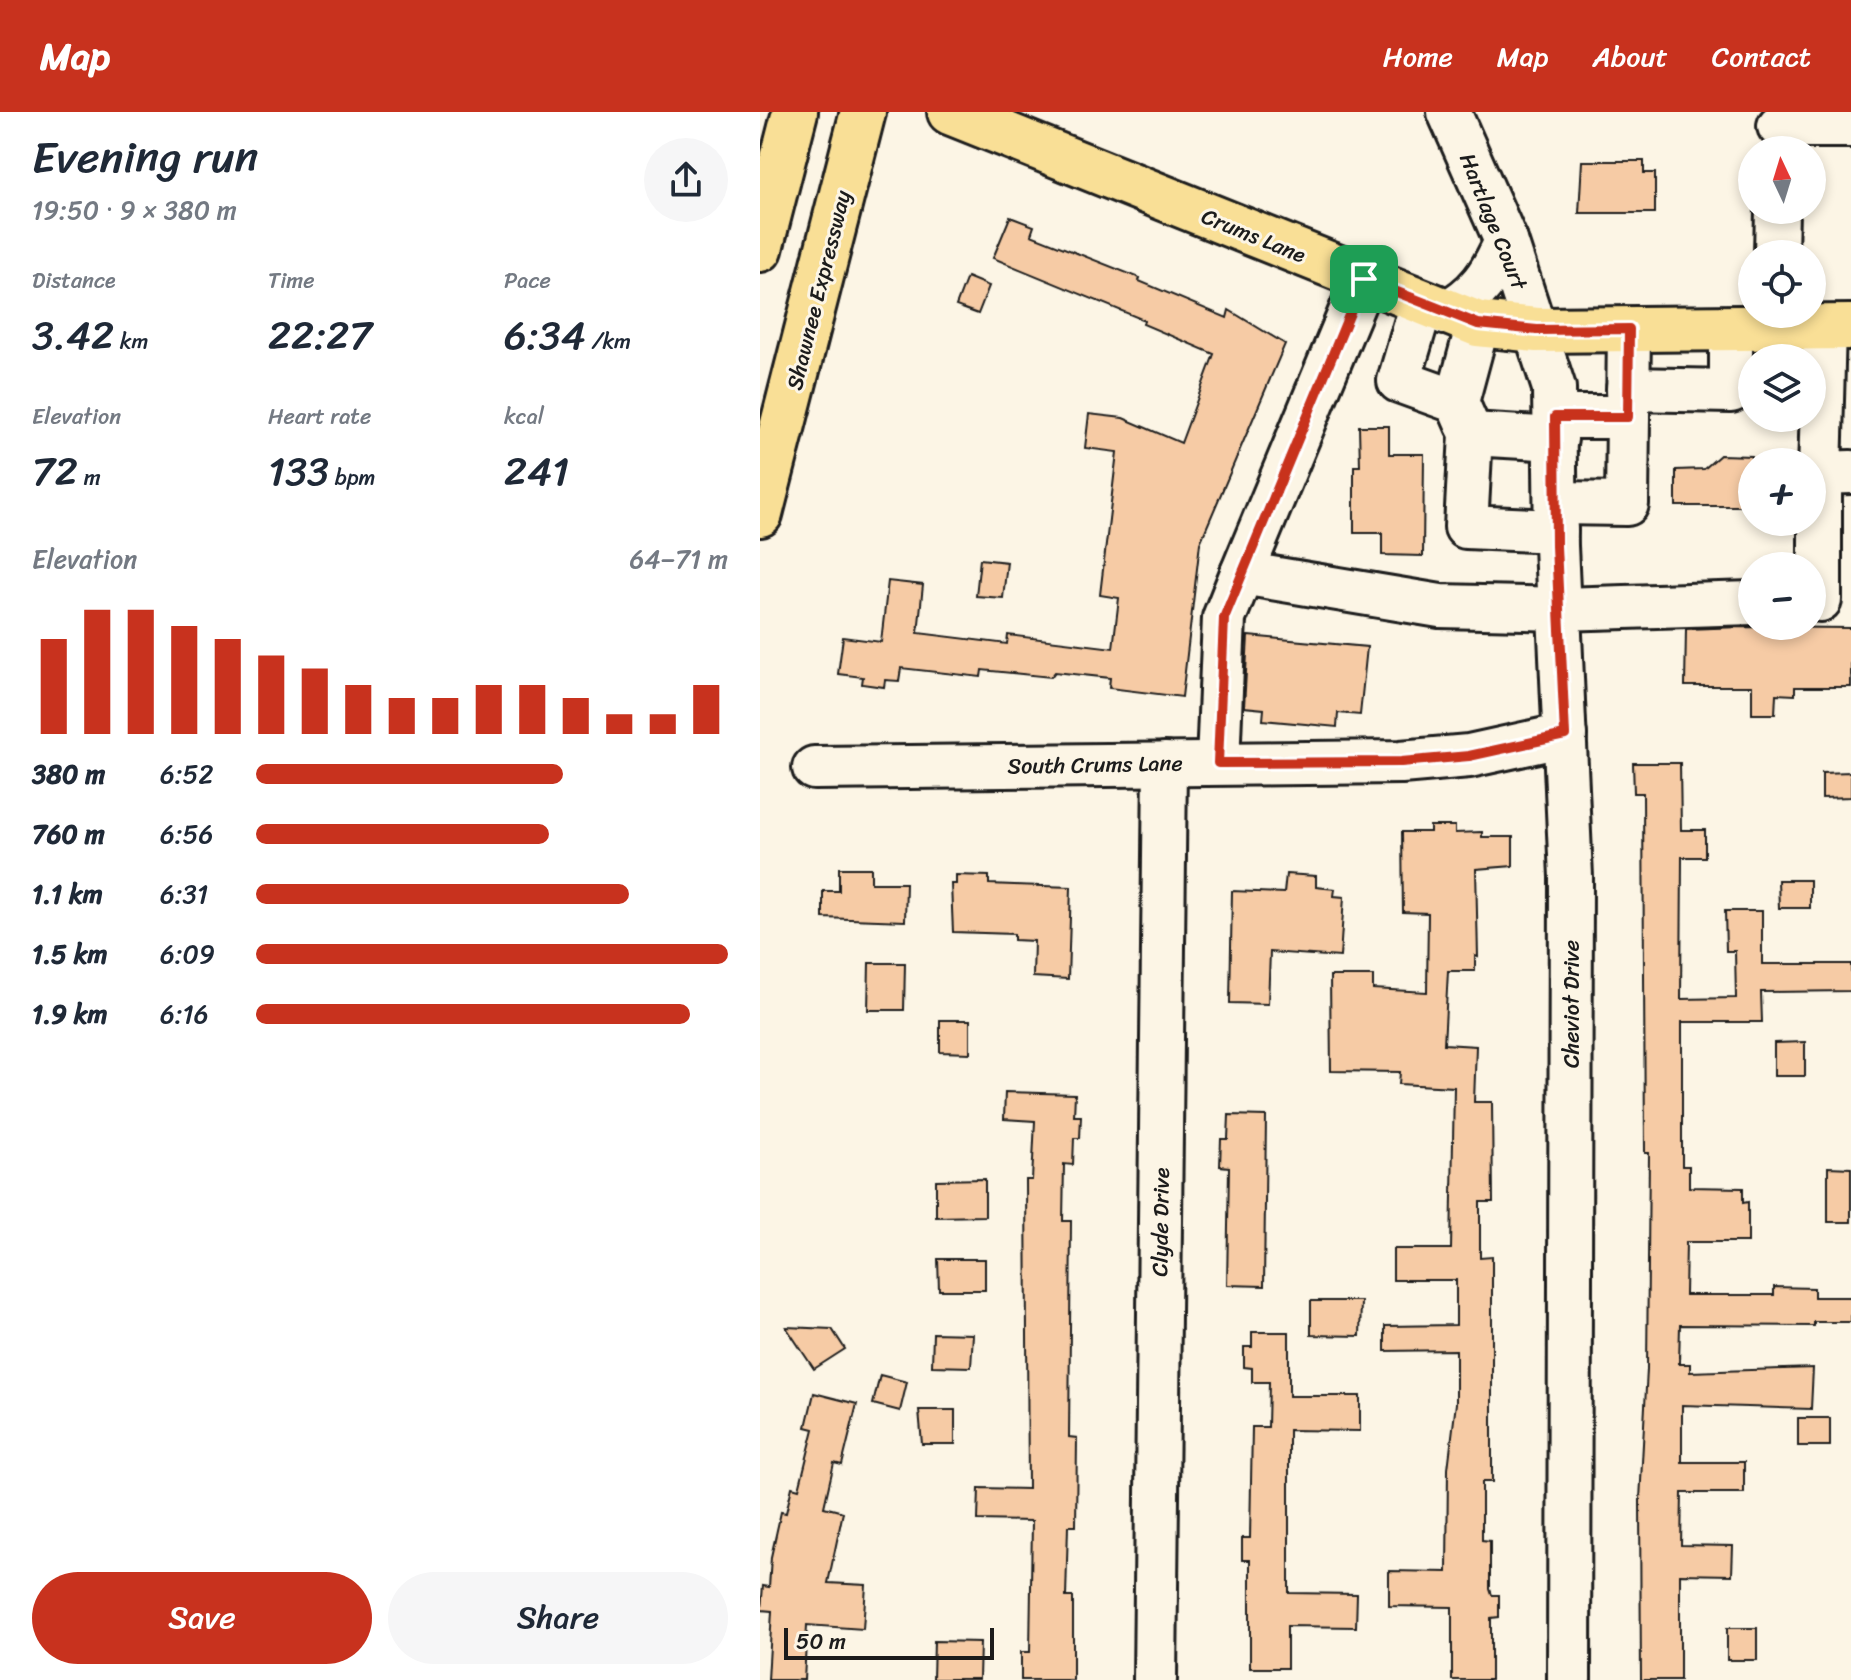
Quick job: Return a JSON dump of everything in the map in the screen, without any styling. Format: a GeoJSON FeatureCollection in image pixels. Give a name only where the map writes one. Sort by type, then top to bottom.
{"type":"FeatureCollection","features":[{"type":"Feature","properties":{"kind":"main road"},"geometry":{"type":"LineString","coordinates":[[760,249],[795,112]]}},
{"type":"Feature","properties":{"kind":"main road","name":"Shawnee Expressway"},"geometry":{"type":"LineString","coordinates":[[760,514],[863,112]]}},
{"type":"Feature","properties":{"kind":"main road","name":"Crums Lane"},"geometry":{"type":"LineString","coordinates":[[950,112],[1448,313],[1537,330],[1738,327]]}},
{"type":"Feature","properties":{"kind":"street","name":"Hartlage Court"},"geometry":{"type":"LineString","coordinates":[[1449,112],[1506,241],[1537,330]]}},
{"type":"Feature","properties":{"kind":"street"},"geometry":{"type":"LineString","coordinates":[[1779,129],[1851,126]]}},
{"type":"Feature","properties":{"kind":"street"},"geometry":{"type":"LineString","coordinates":[[1506,241],[1479,290],[1448,313],[1399,381],[1464,418],[1556,428],[1628,403],[1731,391],[1731,328]]}},
{"type":"Feature","properties":{"kind":"street"},"geometry":{"type":"LineString","coordinates":[[1218,763],[1224,618],[1364,279]]}},
{"type":"Feature","properties":{"kind":"street"},"geometry":{"type":"LineString","coordinates":[[1448,313],[1464,418],[1466,527],[1556,517],[1627,504],[1629,329]]}},
{"type":"Feature","properties":{"kind":"street"},"geometry":{"type":"LineString","coordinates":[[1828,600],[1836,472],[1838,328]]}},
{"type":"Feature","properties":{"kind":"street","name":"Cheviot Drive"},"geometry":{"type":"LineString","coordinates":[[1537,330],[1554,388],[1556,517],[1571,877],[1569,1680]]}},
{"type":"Feature","properties":{"kind":"street"},"geometry":{"type":"LineString","coordinates":[[1242,573],[1440,606],[1561,609],[1738,603]]}},
{"type":"Feature","properties":{"kind":"street","name":"South Crums Lane"},"geometry":{"type":"LineString","coordinates":[[814,768],[1401,762],[1469,756],[1565,735]]}},
{"type":"Feature","properties":{"kind":"street","name":"Clyde Drive"},"geometry":{"type":"LineString","coordinates":[[1155,1680],[1165,764]]}},
{"type":"Feature","properties":{"kind":"building"},"geometry":{"type":"Polygon","coordinates":[[[1582,161],[1644,161],[1644,173],[1655,173],[1655,213],[1579,213],[1582,161]]]}},
{"type":"Feature","properties":{"kind":"building"},"geometry":{"type":"Polygon","coordinates":[[[1010,217],[1034,226],[1031,235],[1140,278],[1139,281],[1227,318],[1229,310],[1285,344],[1200,543],[1182,697],[1109,688],[1110,678],[1055,672],[1051,677],[982,670],[981,677],[901,668],[899,681],[885,680],[884,687],[862,684],[863,677],[838,674],[843,637],[881,642],[888,581],[923,585],[918,633],[1007,644],[1008,635],[1113,648],[1119,598],[1100,595],[1117,452],[1085,448],[1089,414],[1123,418],[1181,443],[1214,354],[1143,324],[1144,320],[993,258],[1010,217]]]}},
{"type":"Feature","properties":{"kind":"building"},"geometry":{"type":"Polygon","coordinates":[[[967,277],[989,286],[978,314],[956,306],[967,277]]]}},
{"type":"Feature","properties":{"kind":"building"},"geometry":{"type":"Polygon","coordinates":[[[1359,426],[1389,426],[1389,454],[1424,454],[1423,556],[1382,555],[1382,533],[1354,533],[1354,466],[1360,466],[1359,426]]]}},
{"type":"Feature","properties":{"kind":"building"},"geometry":{"type":"Polygon","coordinates":[[[1720,455],[1738,456],[1738,506],[1676,506],[1676,470],[1704,469],[1720,455]]]}},
{"type":"Feature","properties":{"kind":"building"},"geometry":{"type":"Polygon","coordinates":[[[980,559],[1007,562],[1003,598],[976,596],[980,559]]]}},
{"type":"Feature","properties":{"kind":"building"},"geometry":{"type":"Polygon","coordinates":[[[1738,627],[1738,640],[1826,640],[1826,628],[1851,628],[1851,687],[1795,687],[1795,695],[1776,694],[1775,714],[1752,714],[1752,686],[1685,686],[1686,629],[1738,627]]]}},
{"type":"Feature","properties":{"kind":"building"},"geometry":{"type":"Polygon","coordinates":[[[1248,636],[1367,647],[1360,715],[1338,713],[1337,727],[1263,720],[1264,709],[1244,707],[1248,636]]]}},
{"type":"Feature","properties":{"kind":"building"},"geometry":{"type":"Polygon","coordinates":[[[1633,763],[1680,763],[1681,830],[1705,830],[1705,857],[1682,857],[1681,999],[1736,998],[1735,951],[1726,951],[1725,911],[1762,911],[1762,964],[1851,964],[1851,991],[1761,992],[1762,1022],[1682,1022],[1682,1166],[1689,1166],[1689,1187],[1743,1188],[1743,1203],[1748,1202],[1748,1242],[1686,1242],[1685,1295],[1774,1295],[1774,1287],[1814,1288],[1814,1297],[1851,1297],[1851,1322],[1814,1322],[1814,1326],[1680,1325],[1679,1364],[1690,1364],[1690,1372],[1813,1368],[1811,1409],[1682,1405],[1682,1462],[1744,1462],[1744,1493],[1682,1493],[1681,1545],[1733,1546],[1732,1575],[1680,1574],[1680,1680],[1641,1680],[1640,1500],[1647,1369],[1649,1153],[1645,1153],[1643,793],[1634,793],[1633,763]]]}},
{"type":"Feature","properties":{"kind":"building"},"geometry":{"type":"Polygon","coordinates":[[[1851,772],[1851,797],[1822,798],[1822,773],[1851,772]]]}},
{"type":"Feature","properties":{"kind":"building"},"geometry":{"type":"Polygon","coordinates":[[[1430,826],[1455,826],[1455,833],[1482,832],[1482,837],[1513,837],[1513,866],[1476,869],[1478,957],[1475,956],[1475,971],[1448,971],[1444,1044],[1476,1046],[1474,1102],[1492,1102],[1493,1202],[1480,1202],[1480,1258],[1492,1257],[1492,1482],[1482,1482],[1482,1540],[1490,1541],[1490,1589],[1492,1595],[1499,1595],[1499,1617],[1491,1618],[1491,1680],[1452,1680],[1452,1607],[1389,1606],[1389,1571],[1447,1572],[1448,1469],[1456,1403],[1456,1350],[1385,1351],[1385,1326],[1456,1325],[1456,1280],[1393,1280],[1393,1249],[1451,1249],[1454,1087],[1399,1084],[1400,1072],[1331,1071],[1330,976],[1373,976],[1373,989],[1427,992],[1428,913],[1403,912],[1402,832],[1430,832],[1430,826]]]}},
{"type":"Feature","properties":{"kind":"building"},"geometry":{"type":"Polygon","coordinates":[[[839,868],[871,868],[871,883],[906,883],[905,921],[823,918],[823,891],[839,891],[839,868]]]}},
{"type":"Feature","properties":{"kind":"building"},"geometry":{"type":"Polygon","coordinates":[[[1286,874],[1316,876],[1316,887],[1335,889],[1334,896],[1344,897],[1340,957],[1270,952],[1268,1004],[1230,1003],[1232,891],[1284,893],[1286,874]]]}},
{"type":"Feature","properties":{"kind":"building"},"geometry":{"type":"Polygon","coordinates":[[[956,875],[989,876],[989,884],[1071,887],[1068,979],[1033,977],[1034,941],[1014,940],[1014,934],[953,932],[951,884],[956,884],[956,875]]]}},
{"type":"Feature","properties":{"kind":"building"},"geometry":{"type":"Polygon","coordinates":[[[1778,880],[1810,880],[1810,908],[1779,908],[1778,880]]]}},
{"type":"Feature","properties":{"kind":"building"},"geometry":{"type":"Polygon","coordinates":[[[869,963],[905,963],[904,1010],[868,1010],[869,963]]]}},
{"type":"Feature","properties":{"kind":"building"},"geometry":{"type":"Polygon","coordinates":[[[940,1020],[970,1020],[970,1053],[940,1052],[940,1020]]]}},
{"type":"Feature","properties":{"kind":"building"},"geometry":{"type":"Polygon","coordinates":[[[1805,1042],[1805,1076],[1774,1076],[1774,1043],[1805,1042]]]}},
{"type":"Feature","properties":{"kind":"building"},"geometry":{"type":"Polygon","coordinates":[[[1005,1092],[1075,1094],[1074,1116],[1081,1116],[1080,1138],[1074,1138],[1073,1165],[1064,1164],[1063,1221],[1071,1221],[1069,1437],[1077,1438],[1076,1526],[1068,1526],[1066,1597],[1073,1597],[1073,1680],[1021,1680],[1021,1652],[1030,1652],[1032,1521],[978,1520],[979,1488],[1028,1489],[1026,1180],[1032,1180],[1035,1121],[1004,1119],[1005,1092]]]}},
{"type":"Feature","properties":{"kind":"building"},"geometry":{"type":"Polygon","coordinates":[[[1229,1115],[1266,1116],[1264,1286],[1227,1285],[1229,1167],[1220,1166],[1221,1139],[1228,1139],[1229,1115]]]}},
{"type":"Feature","properties":{"kind":"building"},"geometry":{"type":"Polygon","coordinates":[[[1828,1167],[1851,1168],[1851,1222],[1828,1222],[1828,1167]]]}},
{"type":"Feature","properties":{"kind":"building"},"geometry":{"type":"Polygon","coordinates":[[[985,1179],[985,1216],[936,1217],[936,1180],[985,1179]]]}},
{"type":"Feature","properties":{"kind":"building"},"geometry":{"type":"Polygon","coordinates":[[[938,1259],[985,1259],[985,1290],[939,1290],[938,1259]]]}},
{"type":"Feature","properties":{"kind":"building"},"geometry":{"type":"Polygon","coordinates":[[[1311,1301],[1361,1301],[1360,1336],[1311,1335],[1311,1301]]]}},
{"type":"Feature","properties":{"kind":"building"},"geometry":{"type":"Polygon","coordinates":[[[786,1327],[832,1329],[845,1349],[814,1369],[786,1327]]]}},
{"type":"Feature","properties":{"kind":"building"},"geometry":{"type":"Polygon","coordinates":[[[1252,1332],[1289,1332],[1289,1396],[1360,1396],[1360,1431],[1289,1430],[1289,1593],[1357,1594],[1356,1627],[1287,1626],[1287,1668],[1250,1668],[1250,1560],[1242,1560],[1242,1538],[1250,1538],[1252,1427],[1268,1427],[1269,1382],[1252,1382],[1252,1368],[1244,1367],[1244,1347],[1252,1347],[1252,1332]]]}},
{"type":"Feature","properties":{"kind":"building"},"geometry":{"type":"Polygon","coordinates":[[[933,1333],[973,1334],[971,1367],[932,1366],[933,1333]]]}},
{"type":"Feature","properties":{"kind":"building"},"geometry":{"type":"Polygon","coordinates":[[[880,1375],[907,1382],[900,1411],[873,1404],[880,1375]]]}},
{"type":"Feature","properties":{"kind":"building"},"geometry":{"type":"Polygon","coordinates":[[[814,1393],[857,1404],[842,1465],[834,1463],[824,1507],[843,1512],[828,1583],[866,1585],[863,1629],[807,1625],[804,1680],[768,1680],[772,1611],[761,1610],[763,1586],[769,1587],[771,1557],[781,1512],[786,1513],[792,1487],[799,1489],[814,1429],[806,1427],[814,1393]]]}},
{"type":"Feature","properties":{"kind":"building"},"geometry":{"type":"Polygon","coordinates":[[[919,1410],[955,1410],[955,1444],[922,1444],[919,1410]]]}},
{"type":"Feature","properties":{"kind":"building"},"geometry":{"type":"Polygon","coordinates":[[[1798,1418],[1830,1418],[1830,1446],[1798,1446],[1798,1418]]]}},
{"type":"Feature","properties":{"kind":"building"},"geometry":{"type":"Polygon","coordinates":[[[1727,1628],[1757,1628],[1757,1660],[1727,1660],[1727,1628]]]}},
{"type":"Feature","properties":{"kind":"building"},"geometry":{"type":"Polygon","coordinates":[[[934,1641],[980,1642],[979,1679],[933,1679],[934,1641]]]}},
{"type":"Feature","properties":{"kind":"route"},"geometry":{"type":"LineString","coordinates":[[1364,279],[1478,324],[1537,330],[1629,329],[1628,417],[1555,417],[1556,546],[1565,735],[1469,756],[1401,762],[1218,763],[1224,618],[1364,279]]}}]}
